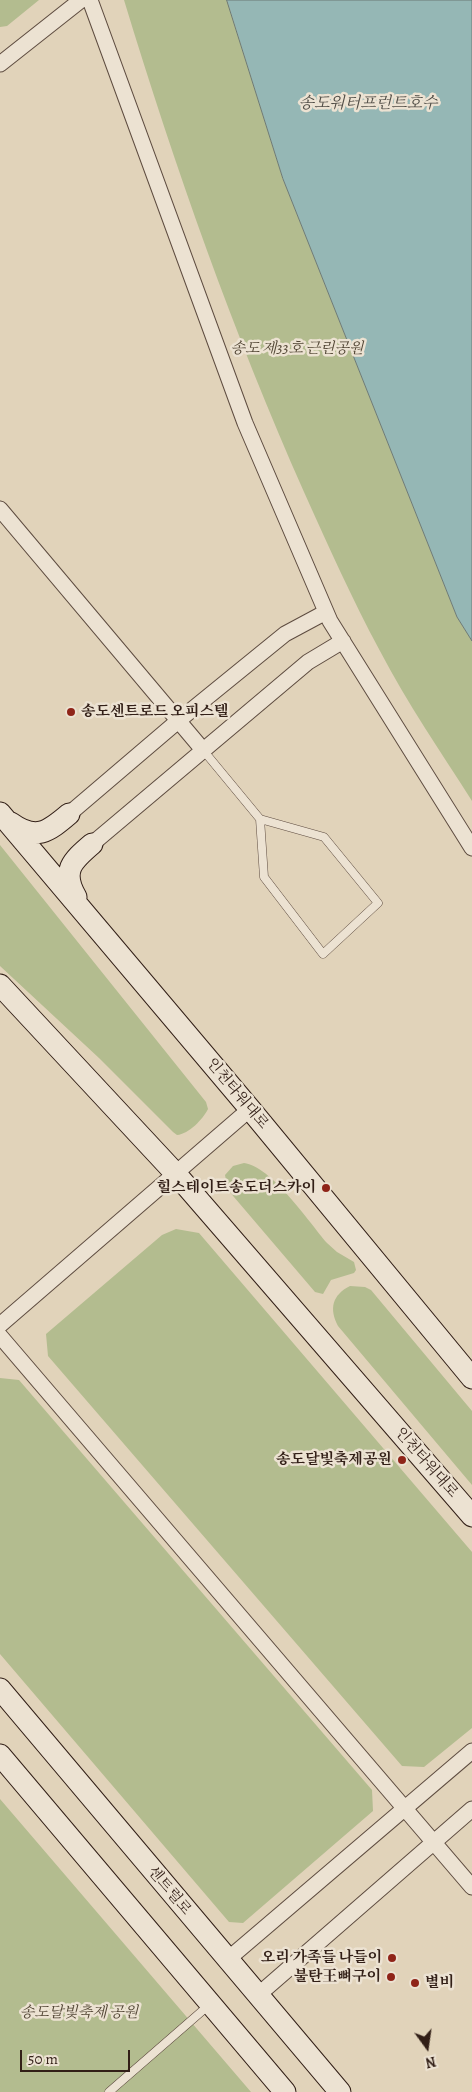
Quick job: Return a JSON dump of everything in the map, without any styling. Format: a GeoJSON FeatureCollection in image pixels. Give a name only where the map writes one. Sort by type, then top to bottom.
{"type":"FeatureCollection","features":[{"type":"Feature","properties":{"kind":"main road"},"geometry":{"type":"LineString","coordinates":[[2,815],[21,830],[32,833],[50,830],[69,814]]}},
{"type":"Feature","properties":{"kind":"main road","name":"인천타워대로"},"geometry":{"type":"LineString","coordinates":[[2,815],[468,1365]]}},
{"type":"Feature","properties":{"kind":"main road"},"geometry":{"type":"LineString","coordinates":[[83,910],[72,890],[69,880],[70,868],[75,858],[92,844]]}},
{"type":"Feature","properties":{"kind":"main road","name":"인천타워대로"},"geometry":{"type":"LineString","coordinates":[[0,985],[176,1174],[472,1516]]}},
{"type":"Feature","properties":{"kind":"main road","name":"센트럴로"},"geometry":{"type":"LineString","coordinates":[[0,1689],[257,1996],[340,2092]]}},
{"type":"Feature","properties":{"kind":"main road"},"geometry":{"type":"LineString","coordinates":[[0,1755],[285,2092]]}},
{"type":"Feature","properties":{"kind":"street"},"geometry":{"type":"LineString","coordinates":[[0,64],[81,0]]}},
{"type":"Feature","properties":{"kind":"street"},"geometry":{"type":"LineString","coordinates":[[90,0],[245,424],[326,612],[342,641],[472,848]]}},
{"type":"Feature","properties":{"kind":"street"},"geometry":{"type":"LineString","coordinates":[[0,509],[203,750]]}},
{"type":"Feature","properties":{"kind":"street"},"geometry":{"type":"LineString","coordinates":[[69,814],[178,721],[285,634],[326,612]]}},
{"type":"Feature","properties":{"kind":"street"},"geometry":{"type":"LineString","coordinates":[[92,844],[308,662],[342,641]]}},
{"type":"Feature","properties":{"kind":"street"},"geometry":{"type":"LineString","coordinates":[[0,1325],[250,1109]]}},
{"type":"Feature","properties":{"kind":"street"},"geometry":{"type":"LineString","coordinates":[[0,1336],[472,1887]]}},
{"type":"Feature","properties":{"kind":"street"},"geometry":{"type":"LineString","coordinates":[[227,1960],[472,1751]]}},
{"type":"Feature","properties":{"kind":"street"},"geometry":{"type":"LineString","coordinates":[[257,1996],[472,1809]]}},
{"type":"Feature","properties":{"kind":"lane"},"geometry":{"type":"LineString","coordinates":[[203,750],[260,818],[324,837],[378,903],[323,954],[264,877],[260,818]]}},
{"type":"Feature","properties":{"kind":"lane"},"geometry":{"type":"LineString","coordinates":[[109,2092],[210,2004]]}},
{"type":"Feature","properties":{"kind":"green space"},"geometry":{"type":"Polygon","coordinates":[[[0,0],[39,0],[7,26],[0,27],[0,0]]]}},
{"type":"Feature","properties":{"kind":"green space","name":"송도 제33호 근린공원"},"geometry":{"type":"Polygon","coordinates":[[[124,0],[227,0],[283,179],[457,617],[472,641],[472,801],[390,670],[350,592],[304,492],[229,310],[143,63],[124,0]]]}},
{"type":"Feature","properties":{"kind":"green space"},"geometry":{"type":"Polygon","coordinates":[[[0,845],[206,1102],[208,1109],[191,1129],[177,1135],[173,1132],[99,1058],[0,966],[0,845]]]}},
{"type":"Feature","properties":{"kind":"green space"},"geometry":{"type":"Polygon","coordinates":[[[244,1163],[255,1166],[266,1174],[289,1196],[327,1243],[337,1252],[354,1262],[356,1270],[354,1273],[331,1280],[323,1294],[315,1292],[228,1190],[225,1175],[233,1166],[244,1163]]]}},
{"type":"Feature","properties":{"kind":"green space"},"geometry":{"type":"Polygon","coordinates":[[[176,1229],[199,1233],[472,1552],[472,1728],[424,1767],[402,1766],[48,1356],[46,1334],[162,1235],[176,1229]]]}},
{"type":"Feature","properties":{"kind":"green space"},"geometry":{"type":"Polygon","coordinates":[[[350,1286],[365,1287],[371,1290],[472,1411],[472,1485],[338,1326],[335,1320],[334,1303],[339,1294],[350,1286]]]}},
{"type":"Feature","properties":{"kind":"green space"},"geometry":{"type":"Polygon","coordinates":[[[0,1378],[19,1380],[372,1790],[373,1811],[243,1923],[229,1922],[0,1654],[0,1378]]]}},
{"type":"Feature","properties":{"kind":"green space","name":"송도달빛축제 공원"},"geometry":{"type":"Polygon","coordinates":[[[0,1799],[251,2092],[0,2092],[0,1799]]]}},
{"type":"Feature","properties":{"kind":"water","name":"송도워터프런트호수"},"geometry":{"type":"Polygon","coordinates":[[[227,0],[472,0],[472,641],[457,617],[283,179],[227,0]]]}},
{"type":"Feature","properties":{"kind":"place","name":"송도센트로드 오피스텔"},"geometry":{"type":"Point","coordinates":[71,712]}},
{"type":"Feature","properties":{"kind":"place","name":"힐스테이트송도더스카이"},"geometry":{"type":"Point","coordinates":[326,1188]}},
{"type":"Feature","properties":{"kind":"place","name":"송도달빛축제공원"},"geometry":{"type":"Point","coordinates":[402,1460]}},
{"type":"Feature","properties":{"kind":"place","name":"오리 가족들 나들이"},"geometry":{"type":"Point","coordinates":[392,1958]}},
{"type":"Feature","properties":{"kind":"place","name":"불탄王뼈구이"},"geometry":{"type":"Point","coordinates":[391,1977]}},
{"type":"Feature","properties":{"kind":"place","name":"별비"},"geometry":{"type":"Point","coordinates":[415,1983]}}]}
